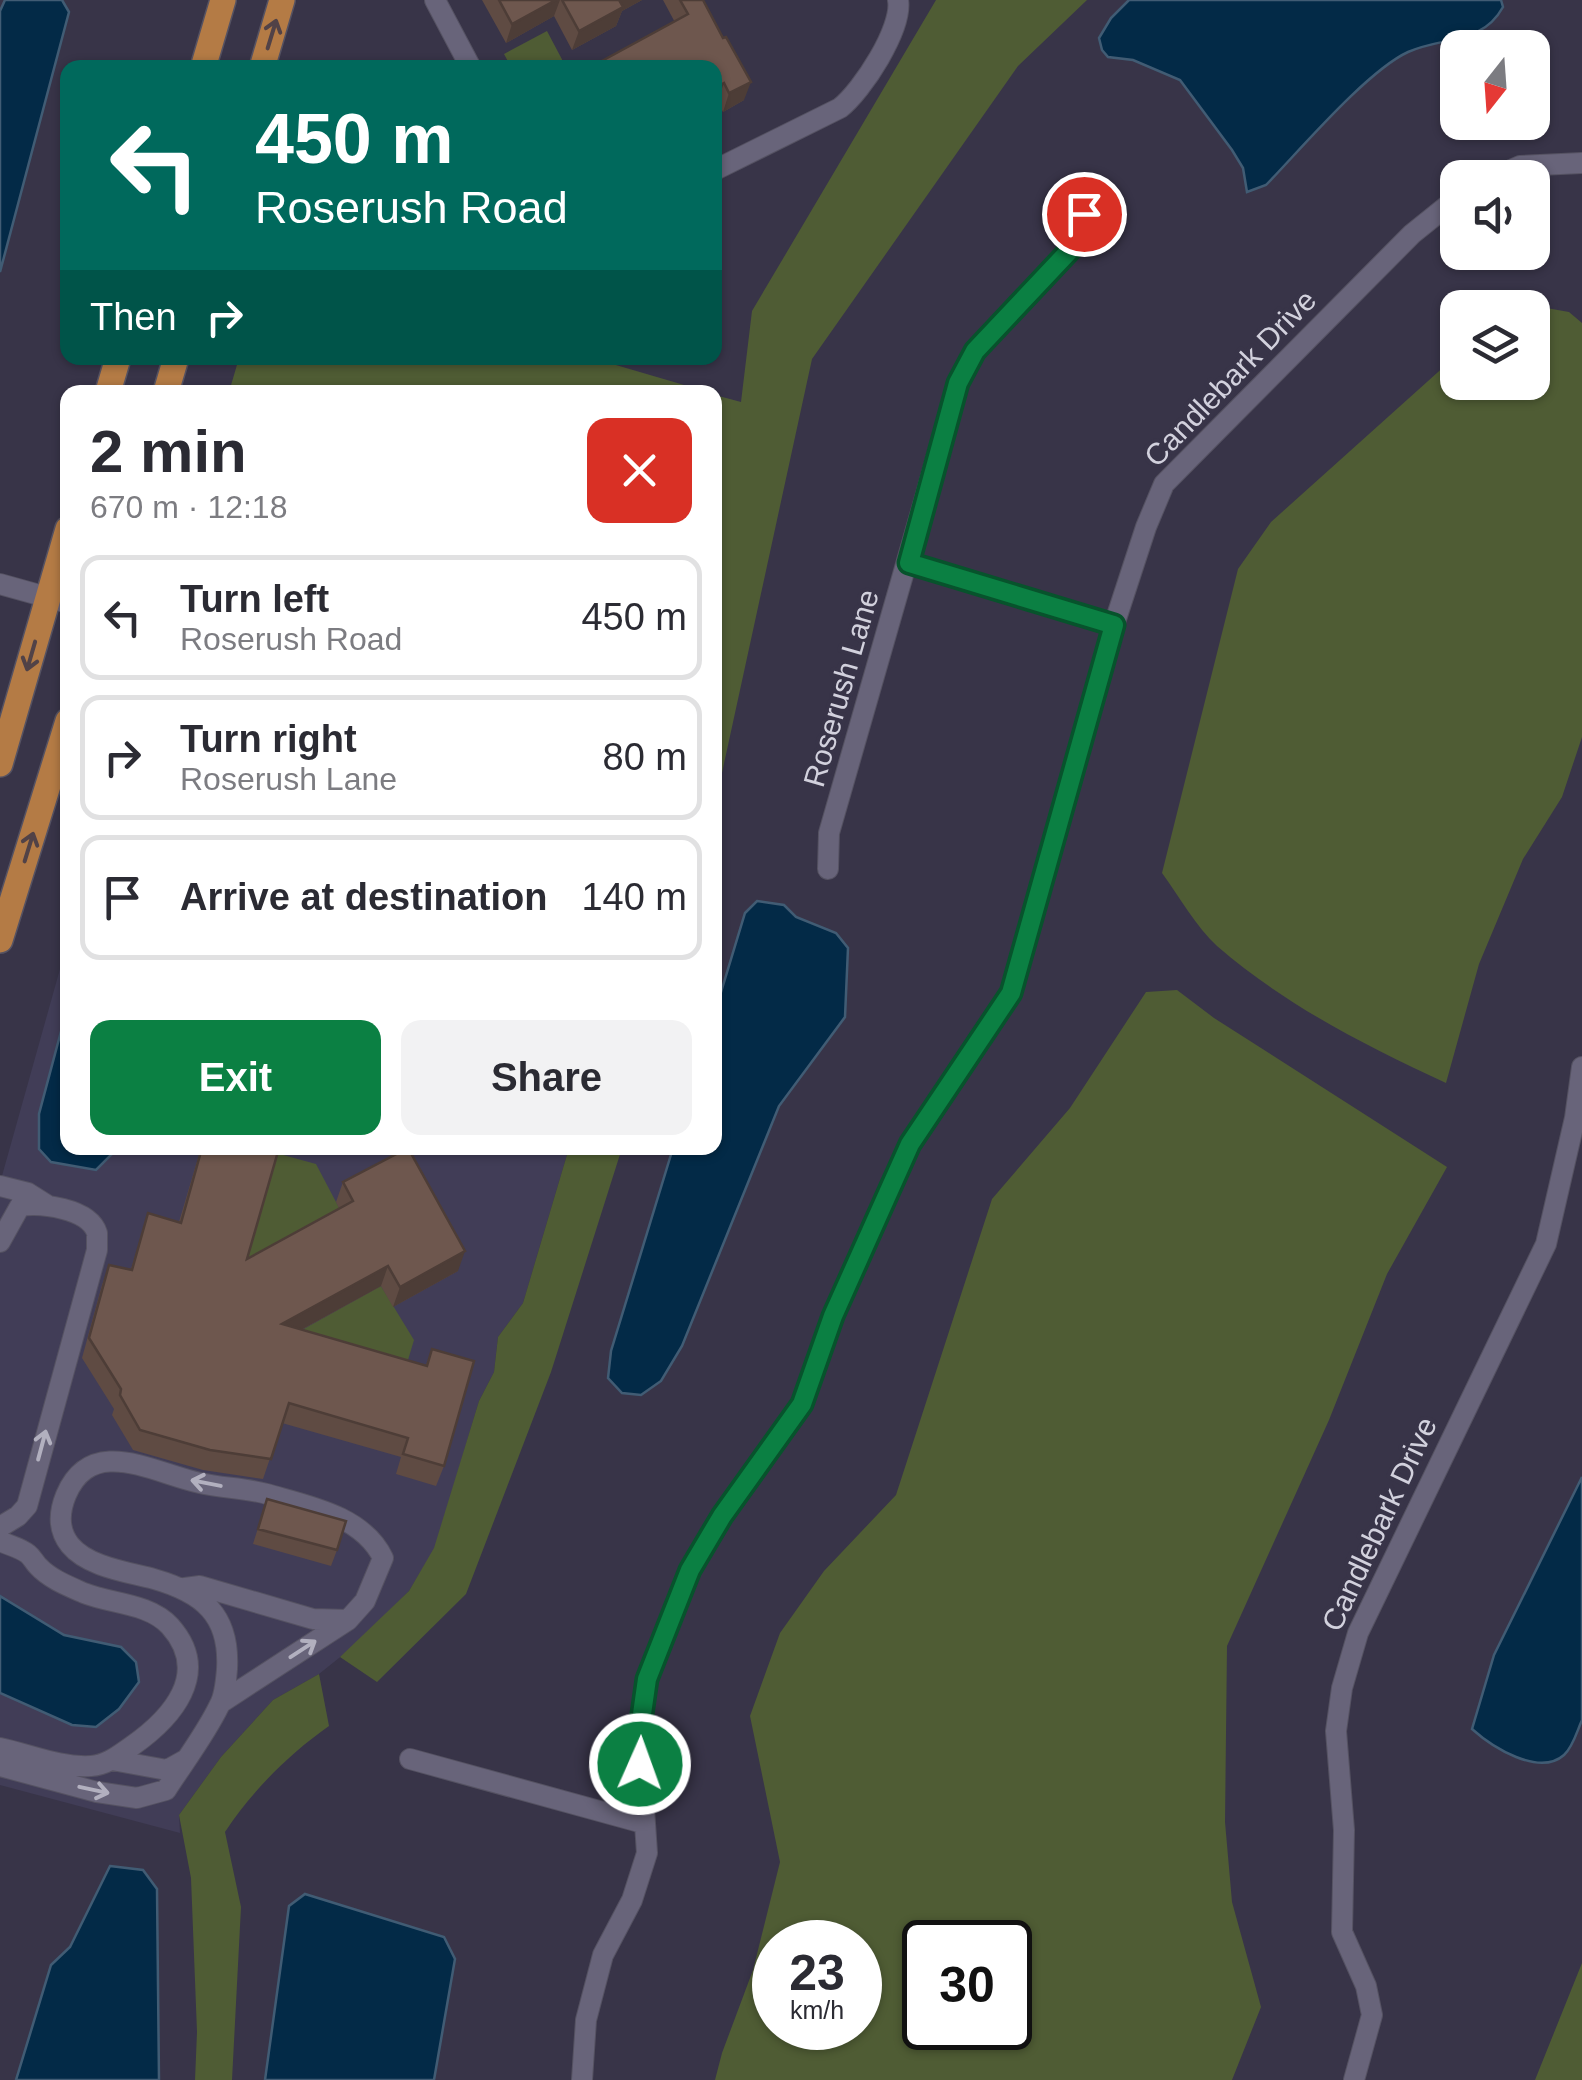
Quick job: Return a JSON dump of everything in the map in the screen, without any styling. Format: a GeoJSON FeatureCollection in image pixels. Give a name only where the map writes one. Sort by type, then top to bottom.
{"type":"FeatureCollection","features":[{"type":"Feature","properties":{"kind":"main road"},"geometry":{"type":"LineString","coordinates":[[205,60],[223,0]]}},
{"type":"Feature","properties":{"kind":"main road"},"geometry":{"type":"LineString","coordinates":[[264,60],[282,0]]}},
{"type":"Feature","properties":{"kind":"main road"},"geometry":{"type":"LineString","coordinates":[[0,764],[58,600]]}},
{"type":"Feature","properties":{"kind":"main road"},"geometry":{"type":"LineString","coordinates":[[0,940],[60,748]]}},
{"type":"Feature","properties":{"kind":"street"},"geometry":{"type":"LineString","coordinates":[[435,0],[467,60]]}},
{"type":"Feature","properties":{"kind":"street"},"geometry":{"type":"LineString","coordinates":[[722,167],[855,97],[892,33],[900,12],[898,0]]}},
{"type":"Feature","properties":{"kind":"street"},"geometry":{"type":"LineString","coordinates":[[1550,165],[1582,163]]}},
{"type":"Feature","properties":{"kind":"street","name":"Candlebark Drive"},"geometry":{"type":"LineString","coordinates":[[582,2080],[586,2020],[602,1955],[632,1900],[647,1853],[639,1735],[647,1679],[690,1570],[722,1516],[802,1404],[833,1316],[910,1144],[1011,993],[1114,625],[1164,484],[1412,234],[1440,211]]}},
{"type":"Feature","properties":{"kind":"street","name":"Roserush Lane"},"geometry":{"type":"LineString","coordinates":[[828,870],[829,833],[958,383],[975,351],[1071,249],[1084,214]]}},
{"type":"Feature","properties":{"kind":"street"},"geometry":{"type":"LineString","coordinates":[[909,563],[1114,625]]}},
{"type":"Feature","properties":{"kind":"street"},"geometry":{"type":"LineString","coordinates":[[0,584],[58,600]]}},
{"type":"Feature","properties":{"kind":"street","name":"Candlebark Drive"},"geometry":{"type":"LineString","coordinates":[[1354,2080],[1372,2015],[1366,1986],[1342,1932],[1344,1830],[1336,1731],[1342,1688],[1358,1633],[1546,1244],[1578,1118],[1582,1067]]}},
{"type":"Feature","properties":{"kind":"street"},"geometry":{"type":"LineString","coordinates":[[0,1186],[77,1214],[91,1223],[97,1233],[97,1250],[27,1506],[28,1554]]}},
{"type":"Feature","properties":{"kind":"street"},"geometry":{"type":"LineString","coordinates":[[0,1242],[20,1206],[49,1206]]}},
{"type":"Feature","properties":{"kind":"street"},"geometry":{"type":"LineString","coordinates":[[0,1766],[98,1792],[137,1798],[166,1790],[222,1702],[348,1620],[365,1601],[383,1558],[375,1542],[350,1522],[264,1493],[200,1483],[124,1462],[100,1461],[72,1481],[62,1504],[60,1528],[71,1547],[89,1559],[186,1588],[210,1609],[224,1628],[227,1663],[222,1702]]}},
{"type":"Feature","properties":{"kind":"street"},"geometry":{"type":"LineString","coordinates":[[0,1527],[27,1506]]}},
{"type":"Feature","properties":{"kind":"street"},"geometry":{"type":"LineString","coordinates":[[0,1541],[28,1554],[56,1580],[166,1622],[185,1654],[188,1676],[180,1699],[153,1731],[112,1760],[92,1766],[63,1764],[0,1748]]}},
{"type":"Feature","properties":{"kind":"street"},"geometry":{"type":"LineString","coordinates":[[186,1588],[200,1586],[313,1619],[348,1620]]}},
{"type":"Feature","properties":{"kind":"street"},"geometry":{"type":"LineString","coordinates":[[112,1760],[167,1770],[186,1759]]}},
{"type":"Feature","properties":{"kind":"street"},"geometry":{"type":"LineString","coordinates":[[410,1759],[643,1823]]}},
{"type":"Feature","properties":{"kind":"shaded area"},"geometry":{"type":"Polygon","coordinates":[[[60,969],[60,1155],[567,1155],[523,1303],[498,1337],[494,1372],[479,1401],[435,1548],[409,1591],[354,1646],[319,1674],[273,1700],[221,1757],[179,1815],[180,1833],[0,1785],[0,1183],[60,969]]]}},
{"type":"Feature","properties":{"kind":"green space"},"geometry":{"type":"Polygon","coordinates":[[[936,0],[1087,0],[1018,66],[812,359],[722,773],[722,397],[741,402],[752,311],[936,0]]]}},
{"type":"Feature","properties":{"kind":"green space"},"geometry":{"type":"Polygon","coordinates":[[[547,31],[562,60],[507,60],[504,54],[547,31]]]}},
{"type":"Feature","properties":{"kind":"green space"},"geometry":{"type":"Polygon","coordinates":[[[1550,309],[1569,312],[1582,323],[1582,737],[1562,797],[1523,859],[1479,964],[1446,1083],[1327,1023],[1270,987],[1217,946],[1162,873],[1238,569],[1271,522],[1440,370],[1440,400],[1550,400],[1550,309]]]}},
{"type":"Feature","properties":{"kind":"green space"},"geometry":{"type":"Polygon","coordinates":[[[237,365],[616,365],[684,385],[231,385],[237,365]]]}},
{"type":"Feature","properties":{"kind":"green space"},"geometry":{"type":"Polygon","coordinates":[[[1177,990],[1214,1018],[1447,1167],[1387,1274],[1329,1420],[1227,1646],[1225,1822],[1232,1902],[1261,2007],[1232,2080],[715,2080],[752,1973],[752,2050],[882,2050],[882,1920],[766,1920],[780,1862],[750,1716],[780,1633],[824,1571],[896,1495],[992,1199],[1070,1108],[1146,992],[1177,990]]]}},
{"type":"Feature","properties":{"kind":"green space"},"geometry":{"type":"Polygon","coordinates":[[[275,1155],[316,1164],[346,1221],[254,1271],[246,1258],[275,1155]]]}},
{"type":"Feature","properties":{"kind":"green space"},"geometry":{"type":"Polygon","coordinates":[[[567,1155],[620,1155],[551,1372],[466,1594],[377,1682],[340,1657],[409,1591],[434,1548],[479,1401],[494,1372],[498,1337],[523,1303],[567,1155]]]}},
{"type":"Feature","properties":{"kind":"green space"},"geometry":{"type":"Polygon","coordinates":[[[381,1286],[414,1340],[402,1380],[291,1336],[381,1286]]]}},
{"type":"Feature","properties":{"kind":"green space"},"geometry":{"type":"Polygon","coordinates":[[[319,1674],[329,1726],[272,1774],[225,1832],[241,1907],[232,2080],[195,2080],[191,1878],[179,1815],[221,1757],[273,1700],[319,1674]]]}},
{"type":"Feature","properties":{"kind":"green space"},"geometry":{"type":"Polygon","coordinates":[[[1582,1963],[1582,2080],[1535,2080],[1582,1963]]]}},
{"type":"Feature","properties":{"kind":"water"},"geometry":{"type":"Polygon","coordinates":[[[5,0],[62,0],[69,12],[0,272],[0,11],[5,0]]]}},
{"type":"Feature","properties":{"kind":"water"},"geometry":{"type":"Polygon","coordinates":[[[1129,0],[1501,0],[1503,7],[1480,30],[1440,30],[1440,43],[1408,52],[1392,62],[1354,93],[1266,185],[1247,192],[1243,168],[1180,80],[1133,60],[1108,57],[1102,50],[1099,38],[1129,0]]]}},
{"type":"Feature","properties":{"kind":"water"},"geometry":{"type":"Polygon","coordinates":[[[757,901],[784,905],[796,917],[836,933],[848,948],[845,1017],[779,1106],[682,1346],[661,1381],[641,1395],[622,1393],[608,1378],[611,1351],[671,1155],[722,1155],[722,989],[745,913],[757,901]]]}},
{"type":"Feature","properties":{"kind":"water"},"geometry":{"type":"Polygon","coordinates":[[[60,1035],[60,1155],[111,1155],[96,1170],[51,1162],[39,1149],[39,1114],[60,1035]]]}},
{"type":"Feature","properties":{"kind":"water"},"geometry":{"type":"Polygon","coordinates":[[[1582,1477],[1582,1720],[1564,1755],[1554,1761],[1529,1761],[1503,1751],[1472,1729],[1494,1655],[1582,1477]]]}},
{"type":"Feature","properties":{"kind":"water"},"geometry":{"type":"Polygon","coordinates":[[[0,1596],[64,1635],[121,1647],[136,1662],[139,1682],[119,1709],[96,1727],[72,1725],[0,1693],[0,1596]]]}},
{"type":"Feature","properties":{"kind":"water"},"geometry":{"type":"Polygon","coordinates":[[[110,1866],[143,1870],[157,1889],[159,2080],[16,2080],[51,1965],[70,1947],[110,1866]]]}},
{"type":"Feature","properties":{"kind":"water"},"geometry":{"type":"Polygon","coordinates":[[[305,1894],[444,1937],[455,1959],[434,2080],[265,2080],[289,1906],[305,1894]]]}},
{"type":"Feature","properties":{"kind":"building"},"geometry":{"type":"Polygon","coordinates":[[[499,0],[556,0],[512,24],[499,0]]]}},
{"type":"Feature","properties":{"kind":"building"},"geometry":{"type":"Polygon","coordinates":[[[562,0],[619,0],[623,7],[579,31],[562,0]]]}},
{"type":"Feature","properties":{"kind":"building"},"geometry":{"type":"Polygon","coordinates":[[[680,0],[703,0],[751,82],[729,93],[722,84],[722,60],[604,60],[688,14],[680,0]]]}},
{"type":"Feature","properties":{"kind":"building"},"geometry":{"type":"Polygon","coordinates":[[[200,1155],[277,1155],[247,1259],[353,1201],[343,1182],[395,1155],[412,1155],[465,1251],[400,1287],[388,1266],[282,1324],[427,1366],[432,1349],[474,1361],[444,1466],[403,1454],[408,1438],[289,1403],[271,1459],[210,1450],[140,1430],[120,1395],[121,1389],[89,1338],[109,1265],[132,1270],[148,1213],[181,1223],[200,1155]]]}},
{"type":"Feature","properties":{"kind":"building"},"geometry":{"type":"Polygon","coordinates":[[[267,1499],[346,1521],[337,1550],[258,1529],[267,1499]]]}},
{"type":"Feature","properties":{"kind":"route"},"geometry":{"type":"LineString","coordinates":[[640,1764],[639,1735],[647,1679],[690,1570],[722,1516],[802,1404],[833,1316],[910,1144],[1011,993],[1114,625],[909,563],[958,383],[975,351],[1071,249],[1084,214]]}}]}
